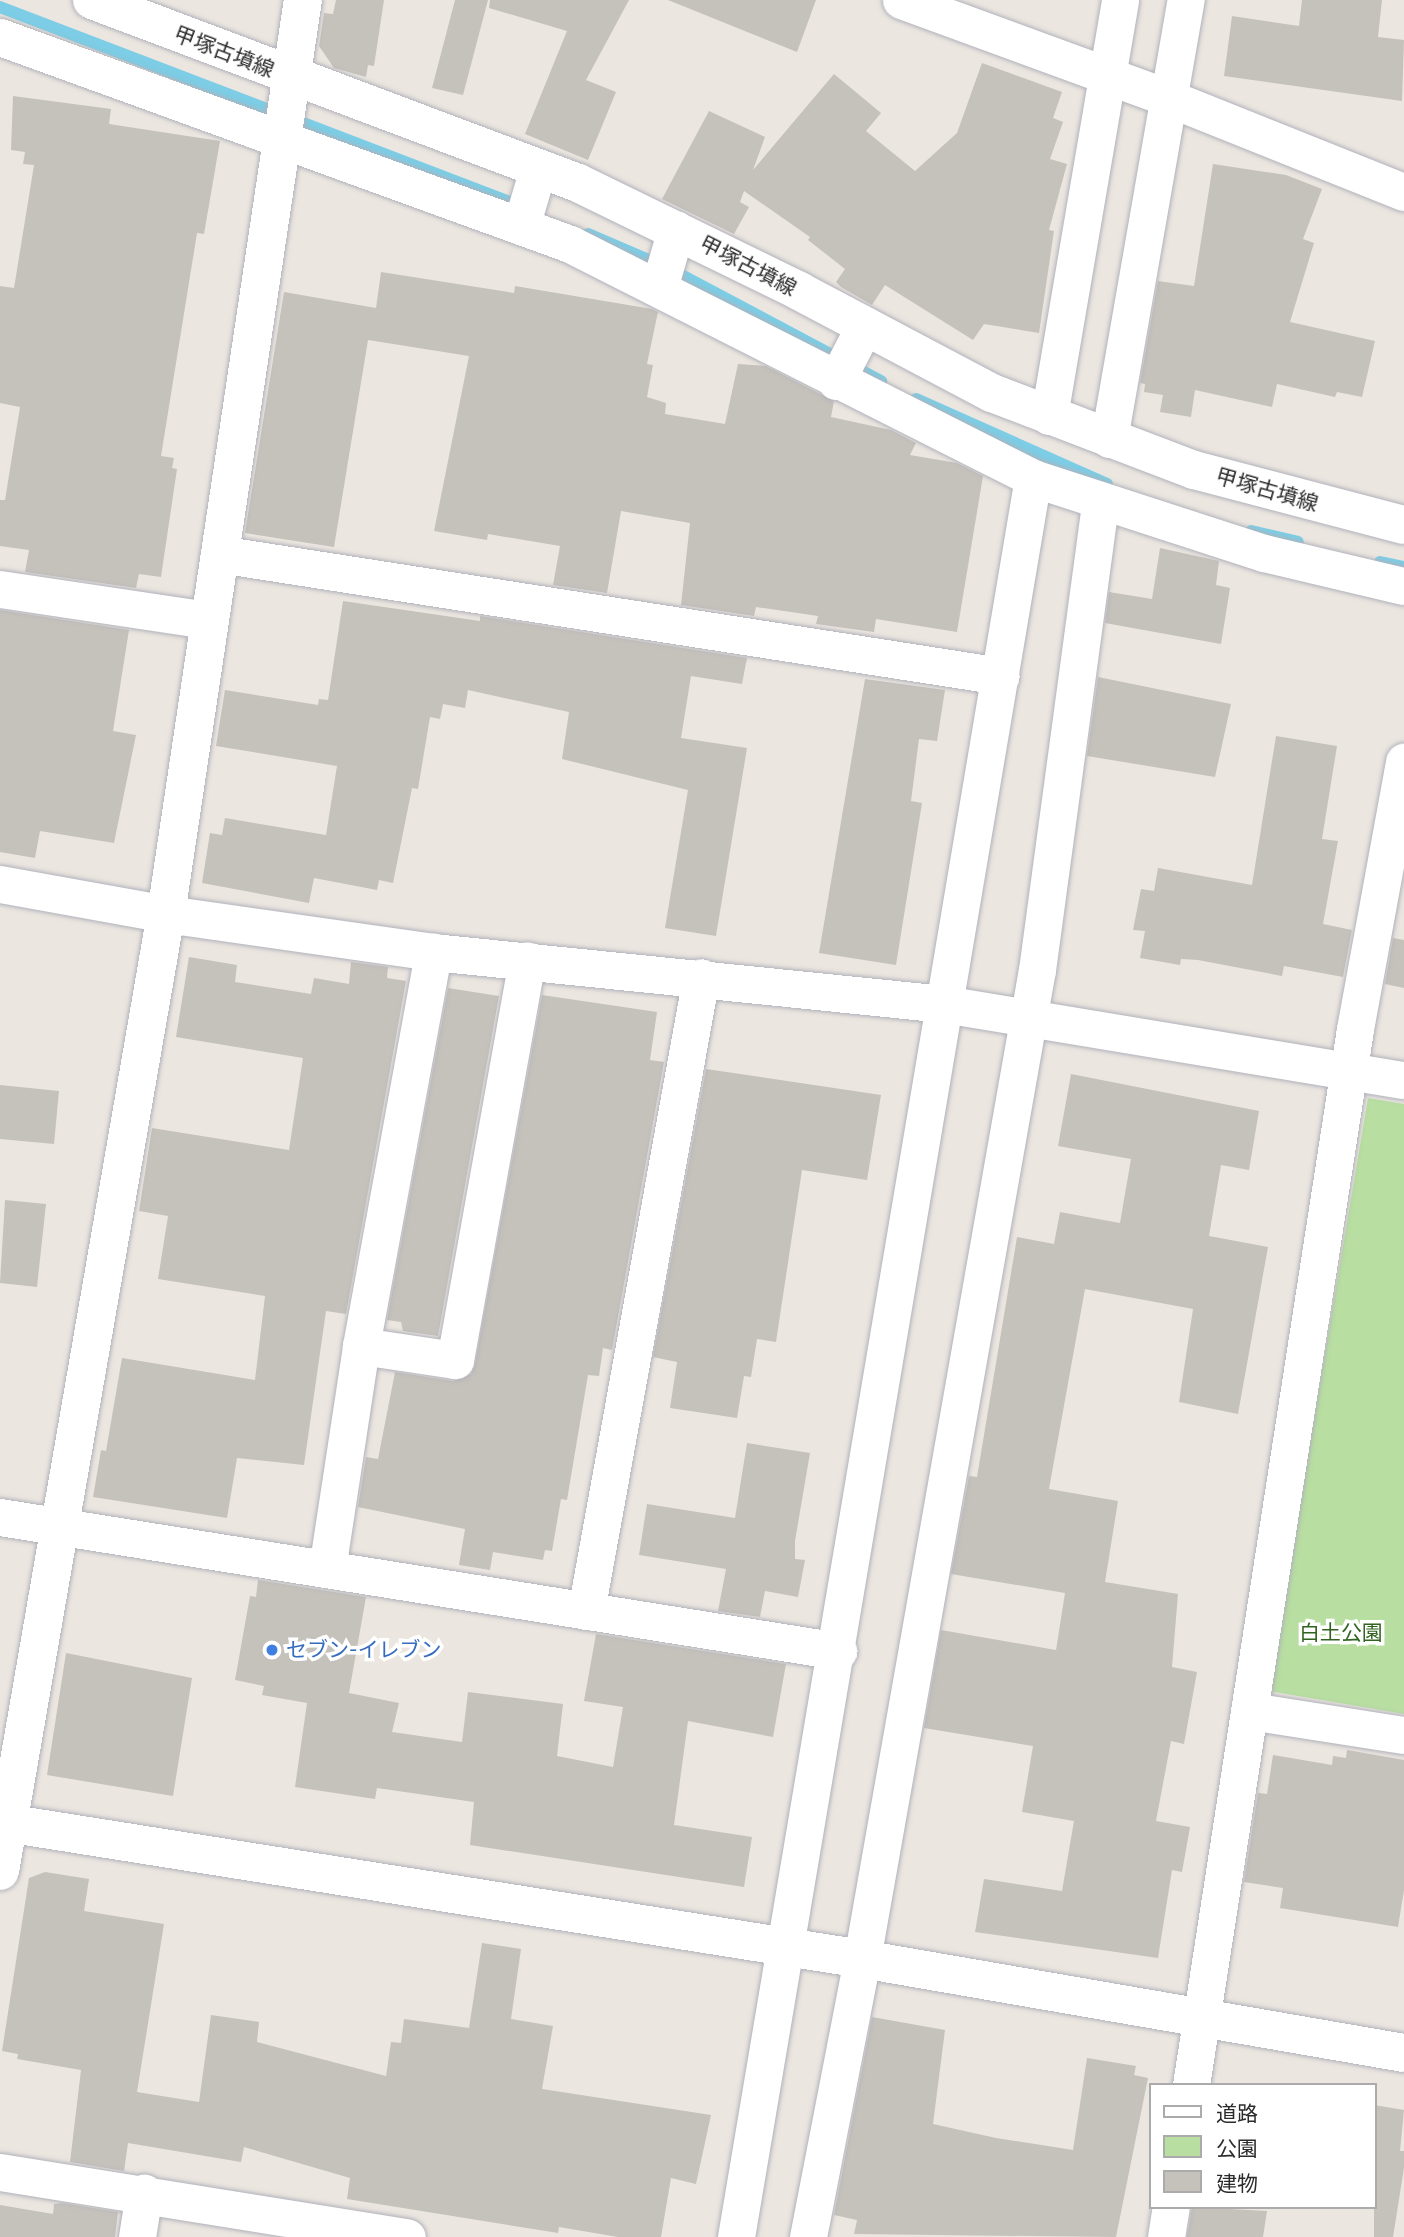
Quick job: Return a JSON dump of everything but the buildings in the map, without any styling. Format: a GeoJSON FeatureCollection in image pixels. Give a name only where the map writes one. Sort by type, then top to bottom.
{"type":"FeatureCollection","features":[{"type":"Feature","properties":{"kind":"street","name":"甲塚古墳線"},"geometry":{"type":"LineString","coordinates":[[92,0],[289,112],[538,169],[676,229],[992,394],[1194,470],[1404,525]]}},
{"type":"Feature","properties":{"kind":"street"},"geometry":{"type":"LineString","coordinates":[[0,1871],[4,1823],[62,1526],[166,914],[207,620],[289,112],[303,0]]}},
{"type":"Feature","properties":{"kind":"street"},"geometry":{"type":"LineString","coordinates":[[901,0],[1171,99],[1404,192]]}},
{"type":"Feature","properties":{"kind":"street"},"geometry":{"type":"LineString","coordinates":[[1049,416],[1120,0]]}},
{"type":"Feature","properties":{"kind":"street"},"geometry":{"type":"LineString","coordinates":[[1109,439],[1171,99],[1186,0]]}},
{"type":"Feature","properties":{"kind":"street"},"geometry":{"type":"LineString","coordinates":[[0,37],[289,112],[521,226],[570,244],[836,381],[1033,478],[1100,503],[1264,553],[1404,586]]}},
{"type":"Feature","properties":{"kind":"street"},"geometry":{"type":"LineString","coordinates":[[521,226],[538,169]]}},
{"type":"Feature","properties":{"kind":"street"},"geometry":{"type":"LineString","coordinates":[[659,288],[676,229]]}},
{"type":"Feature","properties":{"kind":"street"},"geometry":{"type":"LineString","coordinates":[[836,381],[865,326]]}},
{"type":"Feature","properties":{"kind":"street"},"geometry":{"type":"LineString","coordinates":[[736,2237],[788,1948],[1033,478]]}},
{"type":"Feature","properties":{"kind":"street"},"geometry":{"type":"LineString","coordinates":[[808,2237],[862,1959],[1028,1021],[1100,503]]}},
{"type":"Feature","properties":{"kind":"street"},"geometry":{"type":"LineString","coordinates":[[219,554],[1001,676]]}},
{"type":"Feature","properties":{"kind":"street"},"geometry":{"type":"LineString","coordinates":[[0,589],[207,620]]}},
{"type":"Feature","properties":{"kind":"street"},"geometry":{"type":"LineString","coordinates":[[1191,2083],[1349,1072],[1404,768]]}},
{"type":"Feature","properties":{"kind":"street"},"geometry":{"type":"LineString","coordinates":[[0,884],[166,914],[433,953],[701,977],[944,1004],[1028,1021],[1404,1080]]}},
{"type":"Feature","properties":{"kind":"street"},"geometry":{"type":"LineString","coordinates":[[327,1569],[361,1346],[433,953]]}},
{"type":"Feature","properties":{"kind":"street"},"geometry":{"type":"LineString","coordinates":[[361,1346],[455,1360],[527,960]]}},
{"type":"Feature","properties":{"kind":"street"},"geometry":{"type":"LineString","coordinates":[[586,1611],[701,977]]}},
{"type":"Feature","properties":{"kind":"street"},"geometry":{"type":"LineString","coordinates":[[0,1517],[838,1651]]}},
{"type":"Feature","properties":{"kind":"street"},"geometry":{"type":"LineString","coordinates":[[1250,1712],[1404,1735]]}},
{"type":"Feature","properties":{"kind":"street"},"geometry":{"type":"LineString","coordinates":[[4,1823],[862,1959],[1404,2053]]}},
{"type":"Feature","properties":{"kind":"street"},"geometry":{"type":"LineString","coordinates":[[0,2172],[407,2237]]}},
{"type":"Feature","properties":{"kind":"street"},"geometry":{"type":"LineString","coordinates":[[137,2237],[144,2193]]}},
{"type":"Feature","properties":{"kind":"street"},"geometry":{"type":"LineString","coordinates":[[1166,2237],[1171,2209]]}},
{"type":"Feature","properties":{"kind":"green space","name":"白土公園"},"geometry":{"type":"Polygon","coordinates":[[[1368,1098],[1404,1104],[1404,1714],[1268,1691],[1368,1098]]]}},
{"type":"Feature","properties":{"kind":"waterway"},"geometry":{"type":"LineString","coordinates":[[0,7],[523,207]]}},
{"type":"Feature","properties":{"kind":"waterway"},"geometry":{"type":"LineString","coordinates":[[588,234],[672,270],[881,381]]}},
{"type":"Feature","properties":{"kind":"waterway"},"geometry":{"type":"LineString","coordinates":[[916,399],[1107,484]]}},
{"type":"Feature","properties":{"kind":"waterway"},"geometry":{"type":"LineString","coordinates":[[1251,531],[1298,542]]}},
{"type":"Feature","properties":{"kind":"waterway"},"geometry":{"type":"LineString","coordinates":[[1380,562],[1404,567]]}},
{"type":"Feature","properties":{"kind":"place","name":"セブン-イレブン"},"geometry":{"type":"Point","coordinates":[272,1650]}}]}
